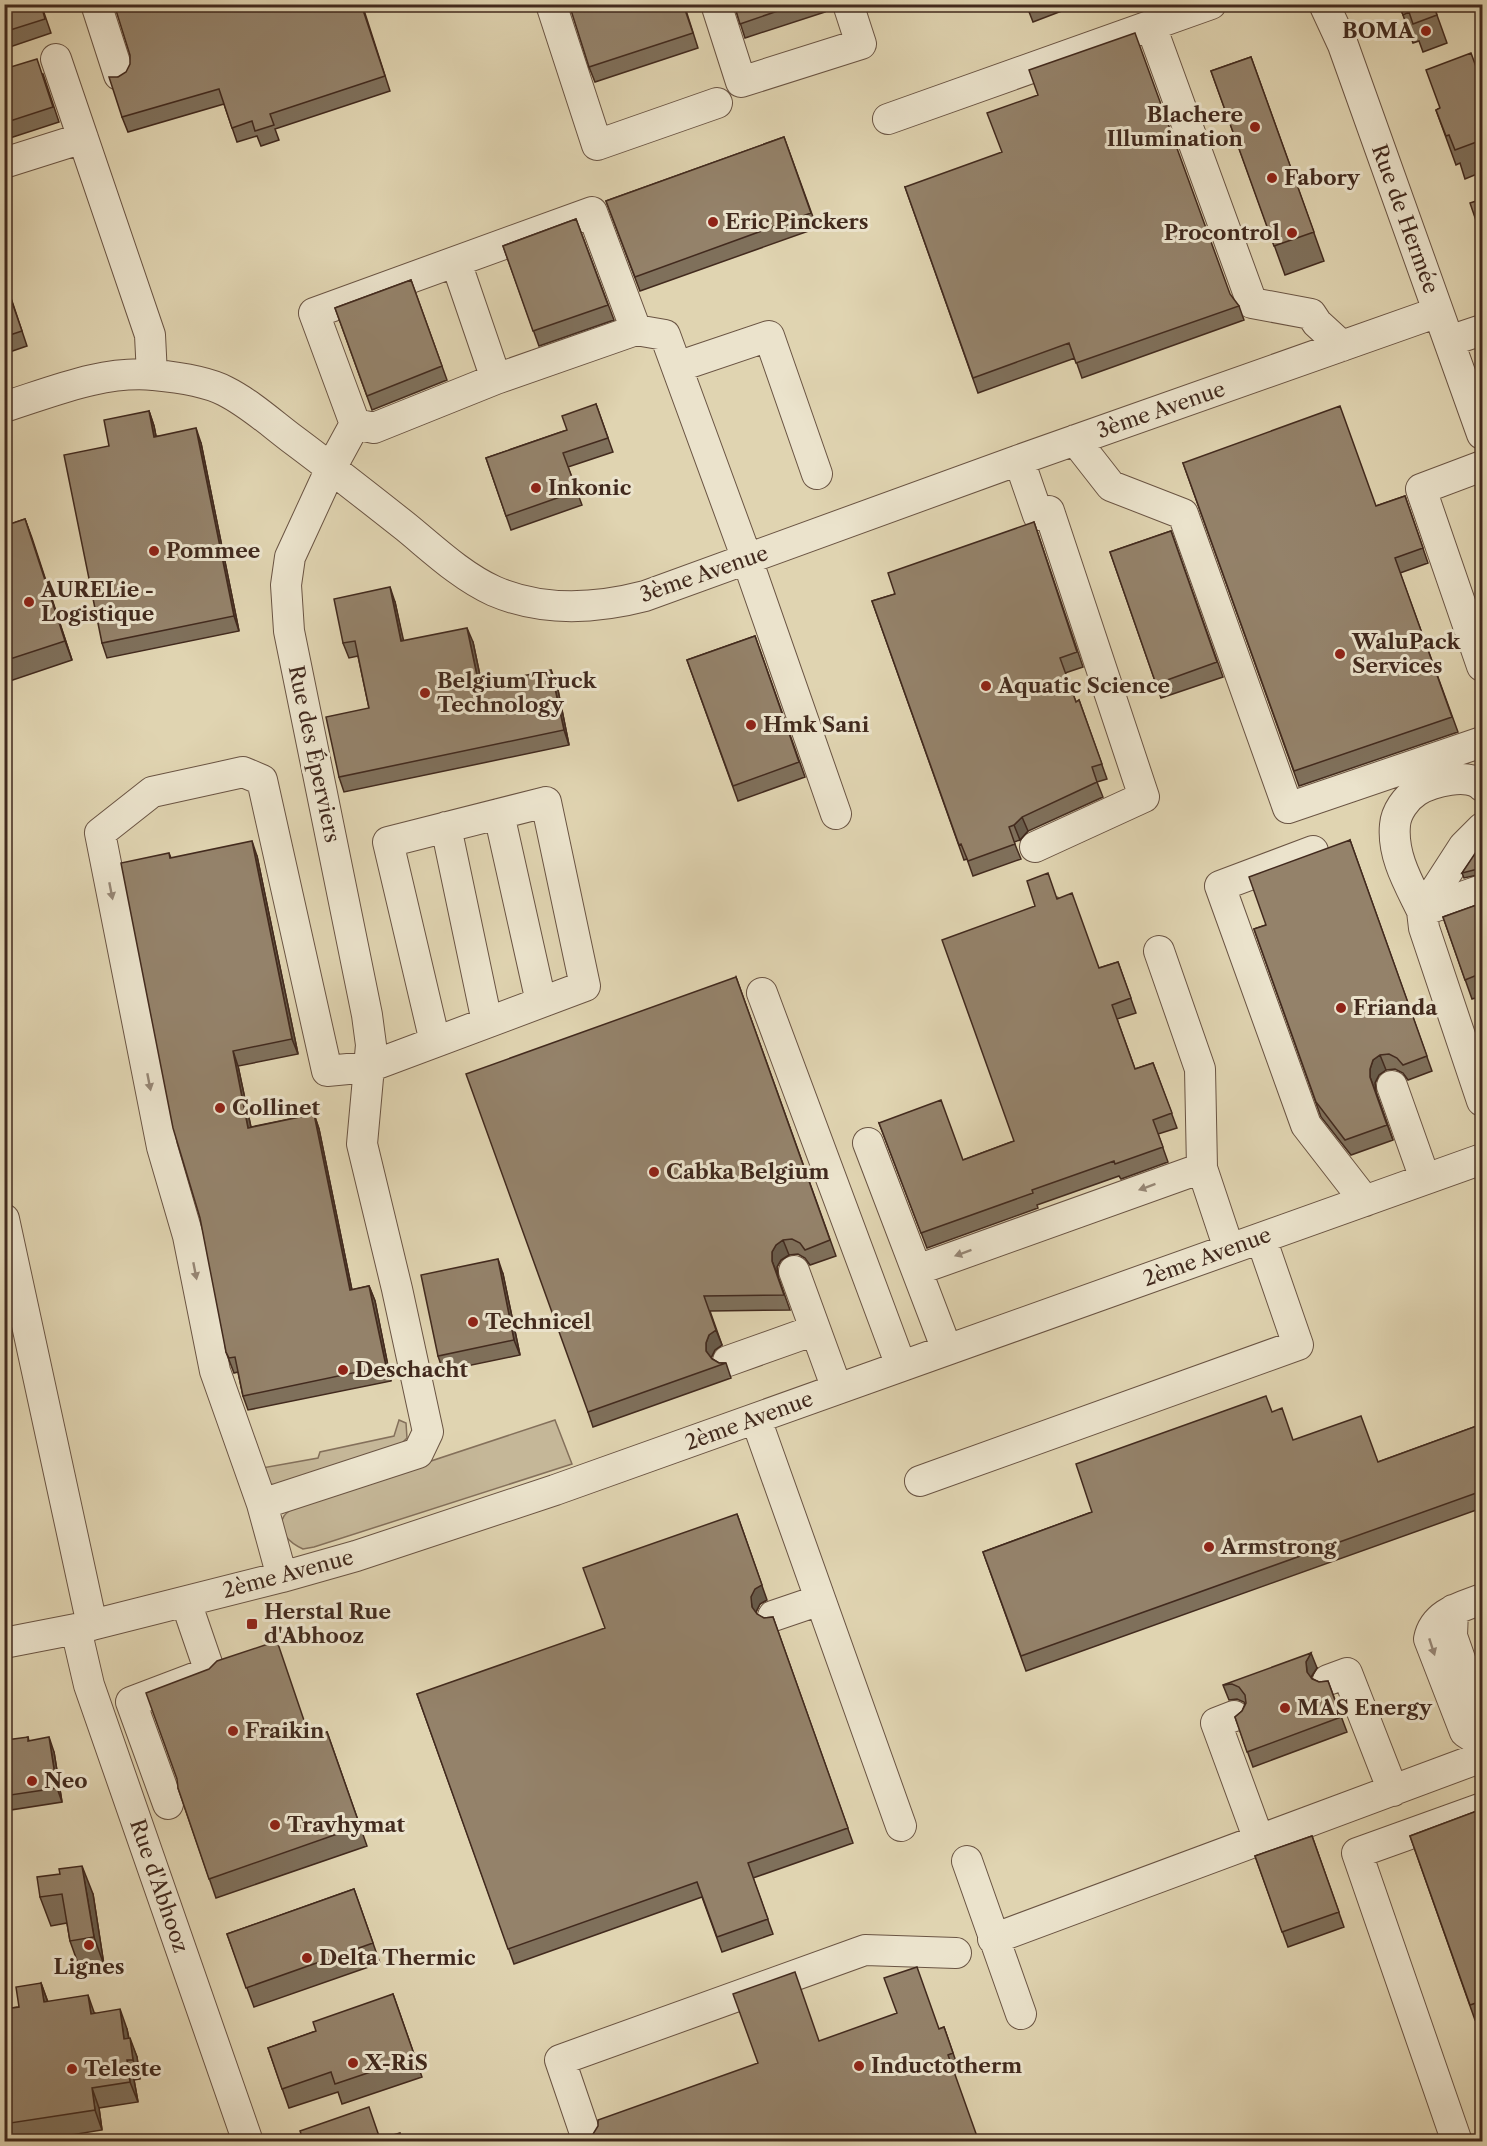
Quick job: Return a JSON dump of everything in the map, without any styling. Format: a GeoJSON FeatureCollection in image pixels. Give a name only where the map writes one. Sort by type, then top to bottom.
{"type":"FeatureCollection","features":[{"type":"Feature","properties":{"kind":"street"},"geometry":{"type":"LineString","coordinates":[[96,4],[119,75]]}},
{"type":"Feature","properties":{"kind":"street"},"geometry":{"type":"LineString","coordinates":[[551,4],[597,145],[717,103]]}},
{"type":"Feature","properties":{"kind":"street"},"geometry":{"type":"LineString","coordinates":[[716,4],[741,82],[861,44],[848,4]]}},
{"type":"Feature","properties":{"kind":"street"},"geometry":{"type":"LineString","coordinates":[[888,119],[1211,4]]}},
{"type":"Feature","properties":{"kind":"street","name":"Rue de Hermée"},"geometry":{"type":"LineString","coordinates":[[1324,4],[1343,45],[1482,434]]}},
{"type":"Feature","properties":{"kind":"street"},"geometry":{"type":"LineString","coordinates":[[1150,26],[1252,303],[1311,314],[1342,346]]}},
{"type":"Feature","properties":{"kind":"street"},"geometry":{"type":"LineString","coordinates":[[56,59],[150,335],[152,375]]}},
{"type":"Feature","properties":{"kind":"street"},"geometry":{"type":"LineString","coordinates":[[4,163],[83,138]]}},
{"type":"Feature","properties":{"kind":"street"},"geometry":{"type":"LineString","coordinates":[[636,330],[591,212],[314,313],[355,424],[374,428],[496,379],[636,330],[665,335],[747,559],[836,814]]}},
{"type":"Feature","properties":{"kind":"street"},"geometry":{"type":"LineString","coordinates":[[456,262],[496,379]]}},
{"type":"Feature","properties":{"kind":"street","name":"3ème Avenue"},"geometry":{"type":"LineString","coordinates":[[4,407],[96,379],[123,375],[152,375],[185,380],[223,390],[331,468],[466,575],[494,590],[552,606],[615,604],[645,596],[1438,312]]}},
{"type":"Feature","properties":{"kind":"street"},"geometry":{"type":"LineString","coordinates":[[1449,341],[1482,330]]}},
{"type":"Feature","properties":{"kind":"street"},"geometry":{"type":"LineString","coordinates":[[677,367],[769,336],[817,474]]}},
{"type":"Feature","properties":{"kind":"street","name":"Rue des Éperviers"},"geometry":{"type":"LineString","coordinates":[[262,1504],[418,1453],[428,1432],[362,1144],[370,1056],[367,1015],[286,610],[286,585],[290,557],[331,468],[355,424]]}},
{"type":"Feature","properties":{"kind":"street"},"geometry":{"type":"LineString","coordinates":[[1075,441],[1111,486],[1182,513],[1288,808],[1482,742]]}},
{"type":"Feature","properties":{"kind":"street"},"geometry":{"type":"LineString","coordinates":[[1020,460],[1038,515],[1049,511],[1144,797],[1035,847]]}},
{"type":"Feature","properties":{"kind":"street"},"geometry":{"type":"LineString","coordinates":[[1482,466],[1421,489],[1482,666]]}},
{"type":"Feature","properties":{"kind":"street"},"geometry":{"type":"LineString","coordinates":[[282,1577],[262,1504],[215,1371],[188,1236],[162,1147],[100,833],[152,792],[243,772],[262,780],[327,1071],[370,1056],[435,1042],[585,986],[546,802],[388,842],[435,1042]]}},
{"type":"Feature","properties":{"kind":"street"},"geometry":{"type":"LineString","coordinates":[[1482,786],[1479,782],[1462,779],[1442,781],[1418,790],[1404,803],[1399,812],[1395,821],[1394,843],[1422,911],[1424,928],[1482,1101]]}},
{"type":"Feature","properties":{"kind":"street"},"geometry":{"type":"LineString","coordinates":[[499,813],[541,1002]]}},
{"type":"Feature","properties":{"kind":"street"},"geometry":{"type":"LineString","coordinates":[[446,827],[487,1022]]}},
{"type":"Feature","properties":{"kind":"street"},"geometry":{"type":"LineString","coordinates":[[1422,911],[1473,837]]}},
{"type":"Feature","properties":{"kind":"street"},"geometry":{"type":"LineString","coordinates":[[1422,911],[1482,890],[1473,837]]}},
{"type":"Feature","properties":{"kind":"street"},"geometry":{"type":"LineString","coordinates":[[1313,851],[1220,886],[1306,1125],[1365,1201]]}},
{"type":"Feature","properties":{"kind":"street"},"geometry":{"type":"LineString","coordinates":[[1159,951],[1200,1069],[1202,1168],[1229,1249]]}},
{"type":"Feature","properties":{"kind":"street"},"geometry":{"type":"LineString","coordinates":[[762,993],[901,1366]]}},
{"type":"Feature","properties":{"kind":"street"},"geometry":{"type":"LineString","coordinates":[[1392,1086],[1425,1179]]}},
{"type":"Feature","properties":{"kind":"street"},"geometry":{"type":"LineString","coordinates":[[868,1143],[947,1350]]}},
{"type":"Feature","properties":{"kind":"street","name":"2ème Avenue"},"geometry":{"type":"LineString","coordinates":[[4,1643],[84,1627],[186,1602],[356,1556],[544,1494],[1482,1159]]}},
{"type":"Feature","properties":{"kind":"street"},"geometry":{"type":"LineString","coordinates":[[916,1270],[1202,1168]]}},
{"type":"Feature","properties":{"kind":"street","name":"Rue d'Abhooz"},"geometry":{"type":"LineString","coordinates":[[4,1219],[84,1627],[89,1685],[248,2142]]}},
{"type":"Feature","properties":{"kind":"street"},"geometry":{"type":"LineString","coordinates":[[920,1481],[1298,1345],[1261,1238]]}},
{"type":"Feature","properties":{"kind":"street"},"geometry":{"type":"LineString","coordinates":[[794,1270],[837,1389]]}},
{"type":"Feature","properties":{"kind":"street"},"geometry":{"type":"LineString","coordinates":[[728,1361],[815,1330]]}},
{"type":"Feature","properties":{"kind":"street"},"geometry":{"type":"LineString","coordinates":[[756,1419],[901,1826]]}},
{"type":"Feature","properties":{"kind":"street"},"geometry":{"type":"LineString","coordinates":[[993,1939],[1393,1791],[1481,1740],[1452,1635],[1453,1610],[1482,1599]]}},
{"type":"Feature","properties":{"kind":"street"},"geometry":{"type":"LineString","coordinates":[[773,1616],[820,1600]]}},
{"type":"Feature","properties":{"kind":"street"},"geometry":{"type":"LineString","coordinates":[[168,1804],[131,1702],[210,1672],[186,1602]]}},
{"type":"Feature","properties":{"kind":"street"},"geometry":{"type":"LineString","coordinates":[[1328,1680],[1347,1673],[1393,1791]]}},
{"type":"Feature","properties":{"kind":"street"},"geometry":{"type":"LineString","coordinates":[[1234,1716],[1216,1723],[1259,1840]]}},
{"type":"Feature","properties":{"kind":"street"},"geometry":{"type":"LineString","coordinates":[[1457,2142],[1357,1853],[1482,1808]]}},
{"type":"Feature","properties":{"kind":"street"},"geometry":{"type":"LineString","coordinates":[[967,1861],[1021,2014]]}},
{"type":"Feature","properties":{"kind":"street"},"geometry":{"type":"LineString","coordinates":[[588,2142],[560,2060],[865,1950],[956,1953]]}},
{"type":"Feature","properties":{"kind":"shaded area"},"geometry":{"type":"Polygon","coordinates":[[[399,1420],[406,1423],[407,1438],[402,1443],[275,1485],[270,1484],[262,1468],[318,1458],[320,1452],[394,1436],[399,1420]]]}},
{"type":"Feature","properties":{"kind":"shaded area"},"geometry":{"type":"Polygon","coordinates":[[[555,1420],[572,1464],[314,1547],[303,1549],[294,1544],[283,1532],[281,1522],[295,1506],[555,1420]]]}},
{"type":"Feature","properties":{"kind":"building"},"geometry":{"type":"Polygon","coordinates":[[[4,4],[41,4],[45,19],[4,32],[4,4]]]}},
{"type":"Feature","properties":{"kind":"building"},"geometry":{"type":"Polygon","coordinates":[[[114,4],[361,4],[385,76],[270,114],[274,125],[255,131],[252,121],[232,128],[219,89],[122,117],[109,77],[118,77],[126,72],[130,64],[130,55],[114,4]]]}},
{"type":"Feature","properties":{"kind":"building"},"geometry":{"type":"Polygon","coordinates":[[[569,4],[683,4],[693,33],[589,67],[569,4]]]}},
{"type":"Feature","properties":{"kind":"building"},"geometry":{"type":"Polygon","coordinates":[[[734,4],[798,4],[740,24],[734,4]]]}},
{"type":"Feature","properties":{"kind":"building"},"geometry":{"type":"Polygon","coordinates":[[[1399,4],[1433,4],[1437,15],[1413,24],[1409,12],[1403,15],[1399,4]]]}},
{"type":"Feature","properties":{"kind":"building"},"geometry":{"type":"Polygon","coordinates":[[[1135,33],[1230,294],[1239,306],[1076,363],[1069,343],[973,378],[905,187],[1002,152],[987,113],[1038,95],[1029,70],[1135,33]]]}},
{"type":"Feature","properties":{"kind":"building"},"geometry":{"type":"Polygon","coordinates":[[[1471,53],[1482,83],[1482,140],[1455,150],[1449,135],[1446,136],[1436,110],[1440,108],[1426,70],[1471,53]]]}},
{"type":"Feature","properties":{"kind":"building"},"geometry":{"type":"Polygon","coordinates":[[[1251,57],[1314,232],[1274,246],[1211,71],[1251,57]]]}},
{"type":"Feature","properties":{"kind":"building"},"geometry":{"type":"Polygon","coordinates":[[[37,59],[53,107],[4,123],[4,69],[37,59]]]}},
{"type":"Feature","properties":{"kind":"building","name":"Eric Pinckers"},"geometry":{"type":"Polygon","coordinates":[[[784,137],[811,213],[635,277],[606,201],[784,137]]]}},
{"type":"Feature","properties":{"kind":"building"},"geometry":{"type":"Polygon","coordinates":[[[1482,199],[1482,238],[1470,203],[1482,199]]]}},
{"type":"Feature","properties":{"kind":"building"},"geometry":{"type":"Polygon","coordinates":[[[576,219],[608,305],[533,331],[503,246],[576,219]]]}},
{"type":"Feature","properties":{"kind":"building"},"geometry":{"type":"Polygon","coordinates":[[[4,279],[22,331],[4,337],[4,279]]]}},
{"type":"Feature","properties":{"kind":"building"},"geometry":{"type":"Polygon","coordinates":[[[411,280],[442,366],[367,396],[335,308],[411,280]]]}},
{"type":"Feature","properties":{"kind":"building"},"geometry":{"type":"Polygon","coordinates":[[[596,404],[608,438],[563,453],[577,491],[506,516],[486,458],[567,430],[562,416],[596,404]]]}},
{"type":"Feature","properties":{"kind":"building","name":"WaluPack Services"},"geometry":{"type":"Polygon","coordinates":[[[1340,406],[1376,506],[1405,496],[1423,548],[1395,558],[1452,717],[1294,771],[1183,463],[1340,406]]]}},
{"type":"Feature","properties":{"kind":"building","name":"Pommee"},"geometry":{"type":"Polygon","coordinates":[[[149,411],[154,437],[196,428],[234,616],[102,643],[64,455],[109,446],[104,420],[149,411]]]}},
{"type":"Feature","properties":{"kind":"building","name":"AURELie - Logistique"},"geometry":{"type":"Polygon","coordinates":[[[4,517],[7,525],[25,519],[65,641],[4,661],[4,517]]]}},
{"type":"Feature","properties":{"kind":"building","name":"Aquatic Science"},"geometry":{"type":"Polygon","coordinates":[[[1034,522],[1077,652],[1060,658],[1076,702],[1079,700],[1102,764],[1092,767],[1097,782],[1022,817],[1009,827],[1015,844],[968,861],[961,844],[959,845],[872,601],[895,594],[888,573],[1034,522]]]}},
{"type":"Feature","properties":{"kind":"building"},"geometry":{"type":"Polygon","coordinates":[[[1171,531],[1217,662],[1156,684],[1110,552],[1171,531]]]}},
{"type":"Feature","properties":{"kind":"building","name":"Belgium Truck Technology"},"geometry":{"type":"Polygon","coordinates":[[[390,587],[401,641],[467,628],[479,685],[551,670],[564,730],[339,777],[326,717],[369,708],[355,641],[343,643],[334,599],[390,587]]]}},
{"type":"Feature","properties":{"kind":"building","name":"Hmk Sani"},"geometry":{"type":"Polygon","coordinates":[[[755,636],[799,762],[733,786],[687,660],[755,636]]]}},
{"type":"Feature","properties":{"kind":"building","name":"Frianda"},"geometry":{"type":"Polygon","coordinates":[[[1350,840],[1427,1056],[1403,1065],[1389,1054],[1380,1055],[1373,1060],[1370,1077],[1387,1125],[1345,1140],[1316,1102],[1254,929],[1266,925],[1249,877],[1350,840]]]}},
{"type":"Feature","properties":{"kind":"building"},"geometry":{"type":"Polygon","coordinates":[[[252,841],[292,1039],[233,1051],[248,1128],[314,1114],[350,1290],[369,1286],[386,1366],[243,1396],[235,1357],[229,1358],[226,1352],[200,1218],[173,1128],[121,863],[169,853],[170,858],[252,841]]]}},
{"type":"Feature","properties":{"kind":"building"},"geometry":{"type":"Polygon","coordinates":[[[1482,845],[1482,868],[1462,873],[1476,852],[1482,845]]]}},
{"type":"Feature","properties":{"kind":"building"},"geometry":{"type":"Polygon","coordinates":[[[1048,873],[1057,899],[1072,893],[1099,968],[1118,962],[1131,998],[1112,1005],[1135,1069],[1153,1063],[1172,1113],[1153,1120],[1163,1147],[1115,1164],[1114,1161],[1032,1190],[1033,1193],[921,1233],[879,1123],[941,1100],[963,1160],[1014,1141],[942,940],[1035,906],[1027,881],[1048,873]]]}},
{"type":"Feature","properties":{"kind":"building"},"geometry":{"type":"Polygon","coordinates":[[[1482,903],[1482,973],[1465,980],[1443,917],[1482,903]]]}},
{"type":"Feature","properties":{"kind":"building","name":"Cabka Belgium"},"geometry":{"type":"Polygon","coordinates":[[[736,977],[830,1240],[805,1250],[800,1243],[792,1239],[783,1240],[776,1245],[772,1252],[772,1261],[784,1295],[704,1296],[716,1330],[709,1335],[706,1351],[712,1359],[719,1363],[726,1363],[588,1412],[466,1074],[736,977]]]}},
{"type":"Feature","properties":{"kind":"building","name":"Technicel"},"geometry":{"type":"Polygon","coordinates":[[[498,1259],[514,1340],[438,1356],[421,1275],[498,1259]]]}},
{"type":"Feature","properties":{"kind":"building","name":"Armstrong"},"geometry":{"type":"Polygon","coordinates":[[[1266,1396],[1272,1412],[1282,1408],[1293,1440],[1361,1416],[1378,1462],[1482,1424],[1482,1491],[1021,1656],[983,1552],[1092,1512],[1076,1464],[1266,1396]]]}},
{"type":"Feature","properties":{"kind":"building"},"geometry":{"type":"Polygon","coordinates":[[[737,1514],[762,1585],[755,1589],[751,1597],[752,1607],[764,1618],[773,1617],[848,1828],[748,1863],[768,1919],[717,1937],[697,1882],[508,1949],[417,1694],[605,1628],[583,1568],[737,1514]]]}},
{"type":"Feature","properties":{"kind":"building"},"geometry":{"type":"Polygon","coordinates":[[[277,1641],[310,1738],[327,1732],[360,1826],[209,1879],[146,1693],[209,1669],[217,1661],[277,1641]]]}},
{"type":"Feature","properties":{"kind":"building","name":"MAS Energy"},"geometry":{"type":"Polygon","coordinates":[[[1311,1653],[1306,1662],[1307,1672],[1312,1679],[1319,1682],[1328,1681],[1341,1717],[1247,1752],[1235,1717],[1246,1703],[1245,1695],[1239,1687],[1232,1684],[1223,1685],[1311,1653]]]}},
{"type":"Feature","properties":{"kind":"building","name":"Neo"},"geometry":{"type":"Polygon","coordinates":[[[28,1737],[28,1741],[49,1737],[57,1788],[4,1796],[4,1745],[6,1740],[28,1737]]]}},
{"type":"Feature","properties":{"kind":"building"},"geometry":{"type":"Polygon","coordinates":[[[1482,1809],[1482,2001],[1470,2005],[1410,1836],[1482,1809]]]}},
{"type":"Feature","properties":{"kind":"building"},"geometry":{"type":"Polygon","coordinates":[[[1312,1836],[1339,1912],[1282,1932],[1255,1856],[1312,1836]]]}},
{"type":"Feature","properties":{"kind":"building"},"geometry":{"type":"Polygon","coordinates":[[[82,1866],[94,1937],[70,1941],[62,1894],[40,1897],[37,1877],[60,1874],[59,1869],[82,1866]]]}},
{"type":"Feature","properties":{"kind":"building","name":"Delta Thermic"},"geometry":{"type":"Polygon","coordinates":[[[354,1889],[373,1943],[246,1988],[227,1934],[354,1889]]]}},
{"type":"Feature","properties":{"kind":"building","name":"Inductotherm"},"geometry":{"type":"Polygon","coordinates":[[[917,1967],[939,2029],[944,2027],[953,2053],[948,2055],[979,2142],[596,2142],[593,2134],[598,2126],[598,2120],[758,2063],[733,1994],[795,1972],[819,2041],[897,2013],[884,1978],[917,1967]]]}},
{"type":"Feature","properties":{"kind":"building","name":"Teleste"},"geometry":{"type":"Polygon","coordinates":[[[41,1983],[44,2002],[88,1995],[91,2014],[120,2009],[124,2039],[130,2038],[133,2060],[127,2060],[130,2082],[92,2088],[95,2110],[4,2124],[4,2009],[19,2007],[16,1987],[41,1983]]]}},
{"type":"Feature","properties":{"kind":"building","name":"X-RiS"},"geometry":{"type":"Polygon","coordinates":[[[393,1994],[415,2057],[335,2084],[331,2072],[282,2089],[268,2048],[316,2031],[313,2022],[393,1994]]]}},
{"type":"Feature","properties":{"kind":"building"},"geometry":{"type":"Polygon","coordinates":[[[369,2107],[380,2139],[400,2133],[403,2142],[304,2142],[300,2131],[369,2107]]]}},
{"type":"Feature","properties":{"kind":"place","name":"BOMA"},"geometry":{"type":"Point","coordinates":[1426,31]}},
{"type":"Feature","properties":{"kind":"place","name":"Blachere Illumination"},"geometry":{"type":"Point","coordinates":[1255,127]}},
{"type":"Feature","properties":{"kind":"place","name":"Fabory"},"geometry":{"type":"Point","coordinates":[1272,178]}},
{"type":"Feature","properties":{"kind":"place","name":"Eric Pinckers"},"geometry":{"type":"Point","coordinates":[713,222]}},
{"type":"Feature","properties":{"kind":"place","name":"Procontrol"},"geometry":{"type":"Point","coordinates":[1292,233]}},
{"type":"Feature","properties":{"kind":"place","name":"Inkonic"},"geometry":{"type":"Point","coordinates":[536,488]}},
{"type":"Feature","properties":{"kind":"place","name":"Pommee"},"geometry":{"type":"Point","coordinates":[154,551]}},
{"type":"Feature","properties":{"kind":"place","name":"AURELie - Logistique"},"geometry":{"type":"Point","coordinates":[29,602]}},
{"type":"Feature","properties":{"kind":"place","name":"WaluPack Services"},"geometry":{"type":"Point","coordinates":[1340,654]}},
{"type":"Feature","properties":{"kind":"place","name":"Aquatic Science"},"geometry":{"type":"Point","coordinates":[986,686]}},
{"type":"Feature","properties":{"kind":"place","name":"Belgium Truck Technology"},"geometry":{"type":"Point","coordinates":[425,693]}},
{"type":"Feature","properties":{"kind":"place","name":"Hmk Sani"},"geometry":{"type":"Point","coordinates":[751,725]}},
{"type":"Feature","properties":{"kind":"place","name":"Frianda"},"geometry":{"type":"Point","coordinates":[1341,1008]}},
{"type":"Feature","properties":{"kind":"place","name":"Collinet"},"geometry":{"type":"Point","coordinates":[220,1108]}},
{"type":"Feature","properties":{"kind":"place","name":"Cabka Belgium"},"geometry":{"type":"Point","coordinates":[654,1172]}},
{"type":"Feature","properties":{"kind":"place","name":"Technicel"},"geometry":{"type":"Point","coordinates":[473,1322]}},
{"type":"Feature","properties":{"kind":"place","name":"Deschacht"},"geometry":{"type":"Point","coordinates":[343,1370]}},
{"type":"Feature","properties":{"kind":"place","name":"Armstrong"},"geometry":{"type":"Point","coordinates":[1209,1547]}},
{"type":"Feature","properties":{"kind":"place","name":"Herstal Rue d'Abhooz"},"geometry":{"type":"Point","coordinates":[252,1624]}},
{"type":"Feature","properties":{"kind":"place","name":"MAS Energy"},"geometry":{"type":"Point","coordinates":[1285,1708]}},
{"type":"Feature","properties":{"kind":"place","name":"Fraikin"},"geometry":{"type":"Point","coordinates":[233,1731]}},
{"type":"Feature","properties":{"kind":"place","name":"Neo"},"geometry":{"type":"Point","coordinates":[32,1781]}},
{"type":"Feature","properties":{"kind":"place","name":"Travhymat"},"geometry":{"type":"Point","coordinates":[275,1825]}},
{"type":"Feature","properties":{"kind":"place","name":"Lignes"},"geometry":{"type":"Point","coordinates":[89,1945]}},
{"type":"Feature","properties":{"kind":"place","name":"Delta Thermic"},"geometry":{"type":"Point","coordinates":[307,1958]}},
{"type":"Feature","properties":{"kind":"place","name":"X-RiS"},"geometry":{"type":"Point","coordinates":[353,2063]}},
{"type":"Feature","properties":{"kind":"place","name":"Inductotherm"},"geometry":{"type":"Point","coordinates":[859,2066]}},
{"type":"Feature","properties":{"kind":"place","name":"Teleste"},"geometry":{"type":"Point","coordinates":[72,2069]}}]}
